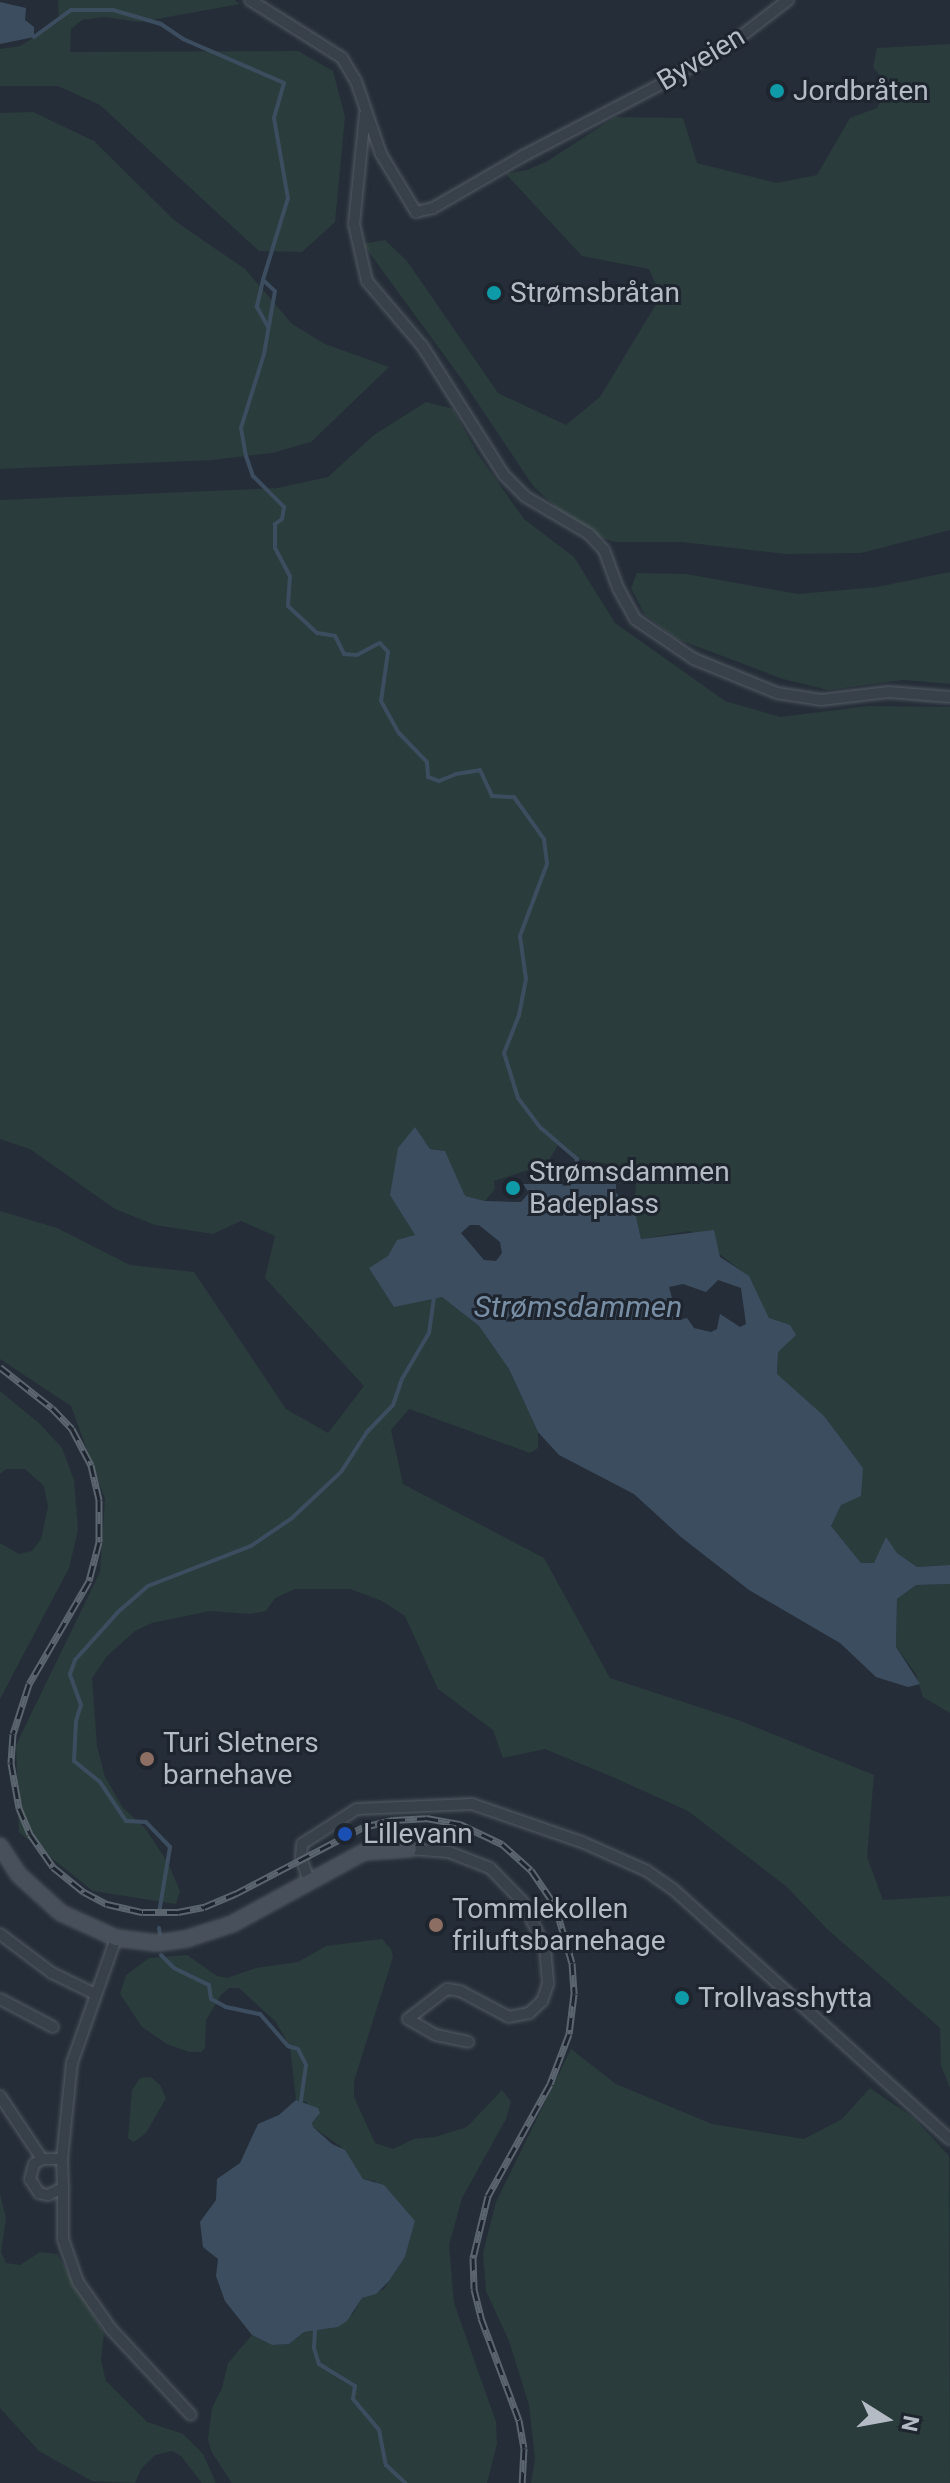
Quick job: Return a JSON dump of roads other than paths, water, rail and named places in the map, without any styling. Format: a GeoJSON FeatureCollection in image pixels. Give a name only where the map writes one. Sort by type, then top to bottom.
{"type":"FeatureCollection","features":[{"type":"Feature","properties":{"kind":"street"},"geometry":{"type":"LineString","coordinates":[[250,0],[342,58],[356,81],[365,114],[354,214],[367,281],[423,347],[504,475],[535,505],[589,534],[604,550],[618,588],[635,619],[694,659],[777,693],[821,700],[889,692],[950,697]]}},
{"type":"Feature","properties":{"kind":"street","name":"Byveien"},"geometry":{"type":"LineString","coordinates":[[365,114],[392,176],[416,212],[433,208],[719,51],[788,0]]}},
{"type":"Feature","properties":{"kind":"street"},"geometry":{"type":"LineString","coordinates":[[309,1881],[301,1858],[302,1844],[357,1809],[472,1804],[582,1842],[647,1871],[673,1889],[950,2139]]}},
{"type":"Feature","properties":{"kind":"street"},"geometry":{"type":"LineString","coordinates":[[0,1846],[19,1875],[48,1904],[77,1923],[116,1938],[157,1943],[204,1935],[254,1914],[364,1852],[409,1849],[462,1855],[490,1868],[523,1902],[545,1948],[548,1984],[542,2001],[529,2013],[509,2017],[460,1991],[447,1989],[408,2019],[436,2035],[468,2042]]}},
{"type":"Feature","properties":{"kind":"street"},"geometry":{"type":"LineString","coordinates":[[0,1934],[52,1973],[95,1994]]}},
{"type":"Feature","properties":{"kind":"street"},"geometry":{"type":"LineString","coordinates":[[116,1938],[72,2063],[62,2159],[63,2239],[78,2282],[111,2329],[191,2415]]}},
{"type":"Feature","properties":{"kind":"street"},"geometry":{"type":"LineString","coordinates":[[0,1999],[53,2027]]}},
{"type":"Feature","properties":{"kind":"street"},"geometry":{"type":"LineString","coordinates":[[0,2096],[42,2159]]}},
{"type":"Feature","properties":{"kind":"street"},"geometry":{"type":"LineString","coordinates":[[62,2159],[42,2159],[30,2171],[33,2188],[48,2195],[63,2188]]}},
{"type":"Feature","properties":{"kind":"water"},"geometry":{"type":"Polygon","coordinates":[[[0,2],[26,8],[25,20],[34,27],[34,37],[0,44],[0,2]]]}},
{"type":"Feature","properties":{"kind":"water","name":"Strømsdammen"},"geometry":{"type":"Polygon","coordinates":[[[415,1127],[430,1149],[445,1151],[465,1196],[485,1201],[521,1202],[529,1193],[523,1184],[616,1184],[616,1193],[635,1212],[641,1239],[714,1230],[720,1257],[749,1276],[769,1318],[790,1325],[796,1335],[778,1352],[777,1374],[824,1416],[863,1468],[861,1496],[841,1505],[831,1526],[861,1563],[874,1563],[886,1537],[897,1553],[917,1567],[950,1565],[950,1584],[916,1585],[897,1599],[896,1647],[920,1684],[908,1687],[876,1677],[840,1643],[749,1590],[681,1537],[634,1494],[559,1455],[538,1432],[509,1369],[479,1326],[442,1297],[394,1307],[369,1268],[388,1256],[397,1240],[415,1235],[390,1195],[398,1148],[415,1127]],[[470,1225],[461,1233],[484,1260],[496,1261],[502,1253],[500,1242],[479,1225],[470,1225]],[[718,1280],[706,1292],[683,1284],[669,1287],[673,1302],[671,1315],[679,1320],[687,1318],[694,1328],[711,1332],[717,1329],[720,1314],[740,1327],[746,1324],[741,1288],[718,1280]]]}},
{"type":"Feature","properties":{"kind":"water"},"geometry":{"type":"Polygon","coordinates":[[[296,2100],[318,2108],[320,2113],[312,2123],[313,2127],[332,2144],[345,2150],[363,2179],[384,2185],[415,2221],[405,2257],[389,2281],[376,2294],[362,2298],[347,2321],[338,2327],[304,2332],[289,2344],[272,2345],[252,2335],[225,2301],[216,2276],[218,2259],[203,2247],[200,2222],[216,2200],[217,2179],[240,2163],[258,2124],[279,2115],[296,2100]]]}},
{"type":"Feature","properties":{"kind":"waterway"},"geometry":{"type":"LineString","coordinates":[[34,37],[71,10],[113,10],[161,24],[183,39],[284,83],[274,118],[288,198],[263,280],[275,291],[264,354],[241,428],[246,456],[253,476],[284,507],[282,519],[275,524],[275,548],[290,576],[288,606],[317,633],[335,636],[344,654],[357,655],[380,643],[388,652],[381,701],[399,733],[427,762],[428,777],[439,781],[480,770],[492,796],[514,797],[544,839],[547,864],[520,936],[526,979],[519,1015],[504,1053],[518,1098],[541,1128],[577,1159],[573,1176]]}},
{"type":"Feature","properties":{"kind":"waterway"},"geometry":{"type":"LineString","coordinates":[[263,280],[257,307],[268,327]]}},
{"type":"Feature","properties":{"kind":"waterway"},"geometry":{"type":"LineString","coordinates":[[159,1913],[170,1847],[146,1822],[126,1821],[100,1782],[74,1761],[76,1721],[81,1705],[70,1674],[75,1660],[118,1612],[148,1586],[251,1546],[292,1518],[341,1472],[367,1432],[393,1405],[402,1379],[429,1333],[434,1298]]}},
{"type":"Feature","properties":{"kind":"waterway"},"geometry":{"type":"LineString","coordinates":[[159,1928],[160,1935]]}},
{"type":"Feature","properties":{"kind":"waterway"},"geometry":{"type":"LineString","coordinates":[[161,1955],[174,1968],[209,1985],[211,1999],[226,2007],[260,2014],[288,2046],[298,2049],[306,2065],[301,2101]]}},
{"type":"Feature","properties":{"kind":"waterway"},"geometry":{"type":"LineString","coordinates":[[315,2329],[314,2348],[319,2364],[355,2386],[353,2399],[379,2430],[386,2465],[405,2483]]}},
{"type":"Feature","properties":{"kind":"railway"},"geometry":{"type":"LineString","coordinates":[[0,1367],[52,1408],[72,1429],[91,1465],[99,1500],[99,1542],[89,1581],[29,1684],[13,1734],[11,1763],[19,1808],[30,1834],[53,1867],[84,1892],[107,1904],[143,1912],[178,1912],[204,1907],[235,1894],[363,1827],[393,1820],[426,1818],[460,1824],[502,1844],[531,1870],[555,1905],[572,1963],[574,1994],[569,2034],[550,2084],[488,2196],[473,2258],[474,2289],[481,2318],[519,2420],[524,2448],[522,2483]]}},
{"type":"Feature","properties":{"kind":"place","name":"Jordbråten"},"geometry":{"type":"Point","coordinates":[777,91]}},
{"type":"Feature","properties":{"kind":"place","name":"Strømsbråtan"},"geometry":{"type":"Point","coordinates":[494,293]}},
{"type":"Feature","properties":{"kind":"place","name":"Strømsdammen Badeplass"},"geometry":{"type":"Point","coordinates":[513,1188]}},
{"type":"Feature","properties":{"kind":"place","name":"Turi Sletners barnehave"},"geometry":{"type":"Point","coordinates":[147,1759]}},
{"type":"Feature","properties":{"kind":"place","name":"Lillevann"},"geometry":{"type":"Point","coordinates":[345,1834]}},
{"type":"Feature","properties":{"kind":"place","name":"Tommlekollen friluftsbarnehage"},"geometry":{"type":"Point","coordinates":[436,1925]}},
{"type":"Feature","properties":{"kind":"place","name":"Trollvasshytta"},"geometry":{"type":"Point","coordinates":[682,1998]}}]}
